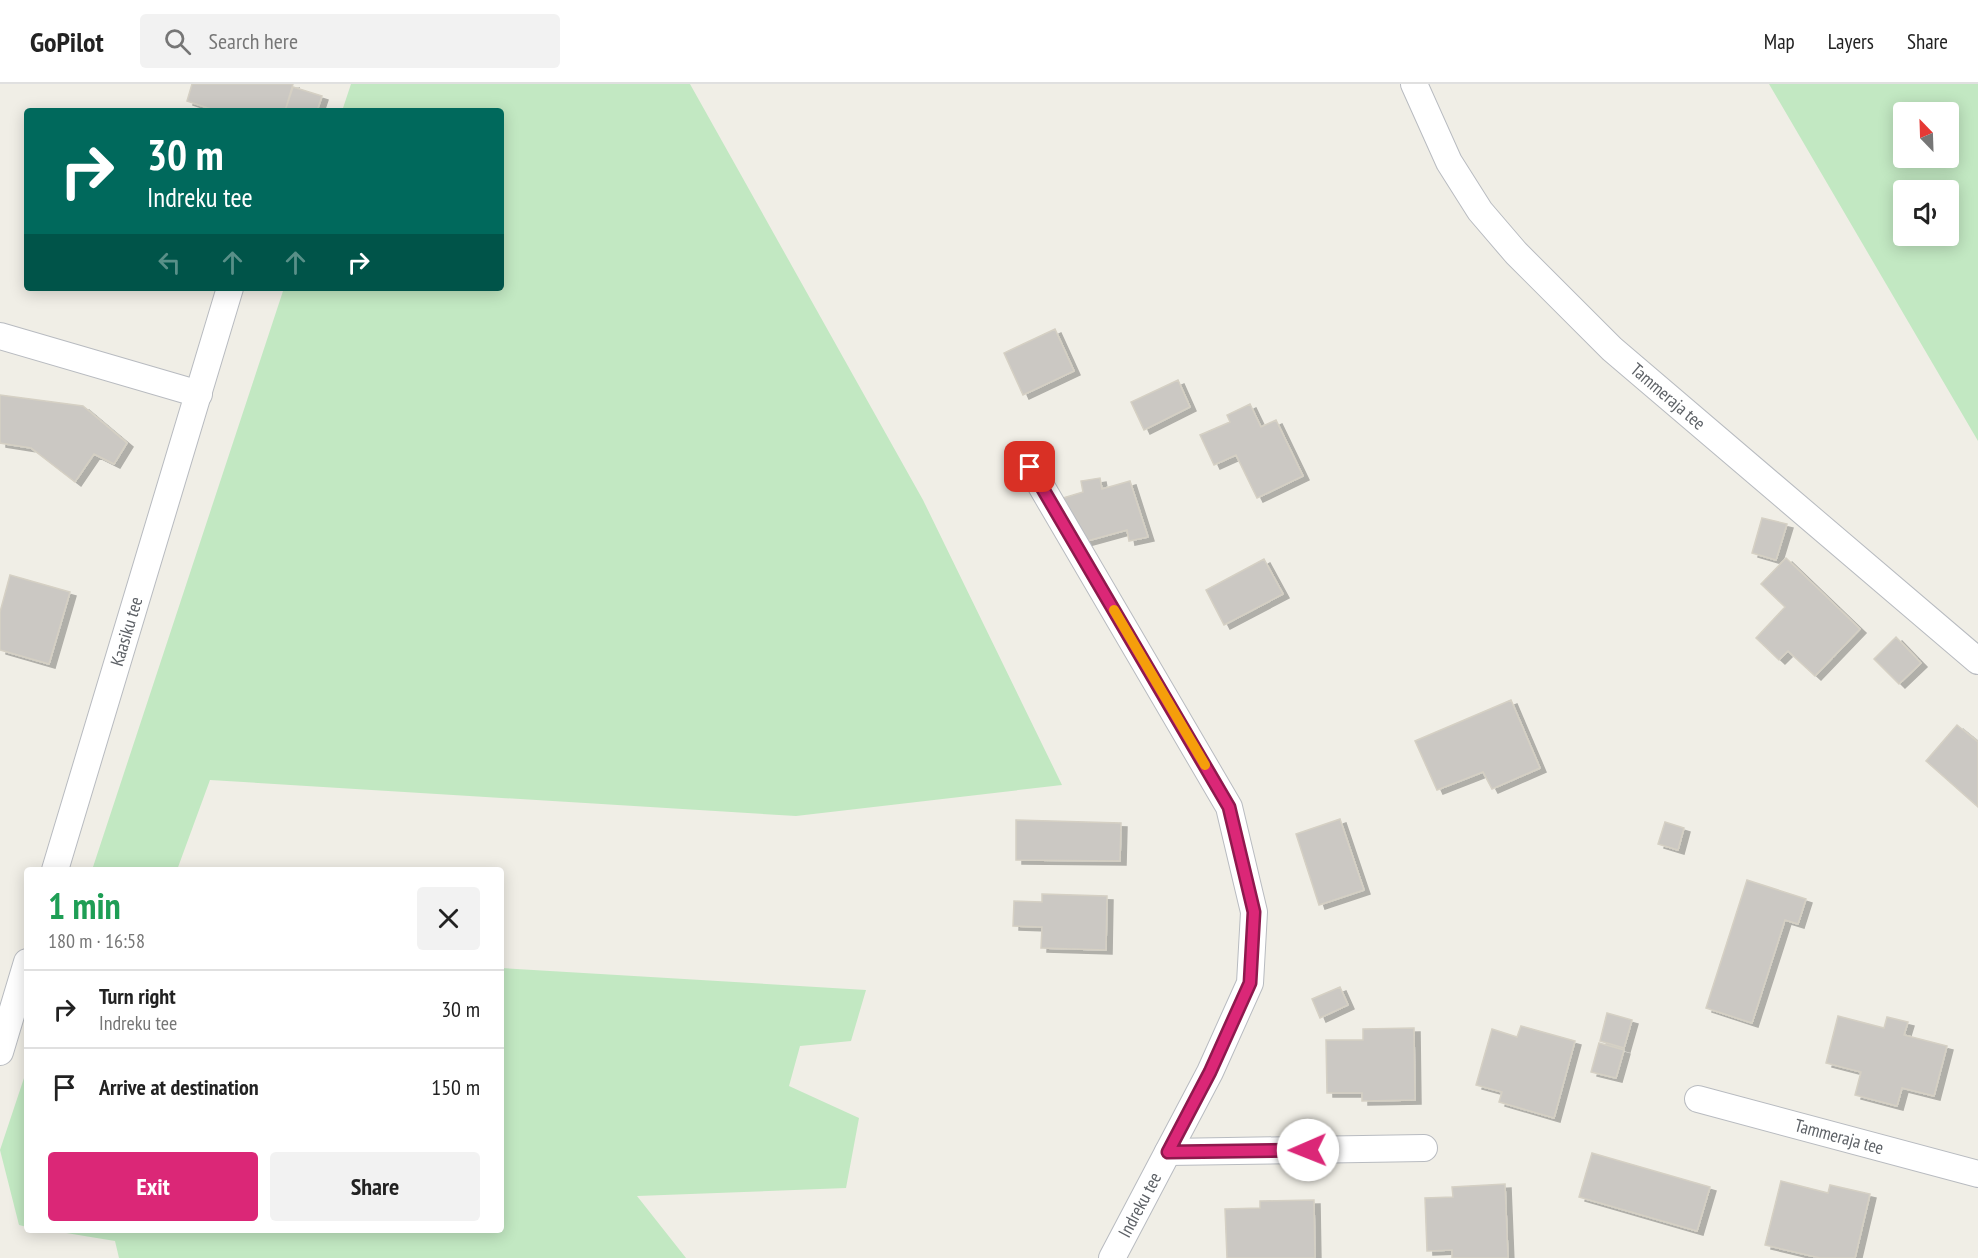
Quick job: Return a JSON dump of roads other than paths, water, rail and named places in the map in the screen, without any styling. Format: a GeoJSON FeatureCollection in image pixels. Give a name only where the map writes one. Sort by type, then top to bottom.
{"type":"FeatureCollection","features":[{"type":"Feature","properties":{"kind":"street","name":"Tammeraja tee"},"geometry":{"type":"LineString","coordinates":[[1414,84],[1449,162],[1480,211],[1516,252],[1612,349],[1978,661]]}},
{"type":"Feature","properties":{"kind":"street","name":"Kaasiku tee"},"geometry":{"type":"LineString","coordinates":[[56,867],[229,291]]}},
{"type":"Feature","properties":{"kind":"street"},"geometry":{"type":"LineString","coordinates":[[0,336],[199,394]]}},
{"type":"Feature","properties":{"kind":"street","name":"Indreku tee"},"geometry":{"type":"LineString","coordinates":[[1030,467],[1229,807],[1254,912],[1250,983],[1210,1072],[1112,1258]]}},
{"type":"Feature","properties":{"kind":"street"},"geometry":{"type":"LineString","coordinates":[[0,1052],[24,972]]}},
{"type":"Feature","properties":{"kind":"street","name":"Tammeraja tee"},"geometry":{"type":"LineString","coordinates":[[1698,1099],[1978,1174]]}},
{"type":"Feature","properties":{"kind":"street","name":"Indreku tee"},"geometry":{"type":"LineString","coordinates":[[1168,1152],[1424,1148]]}}]}
